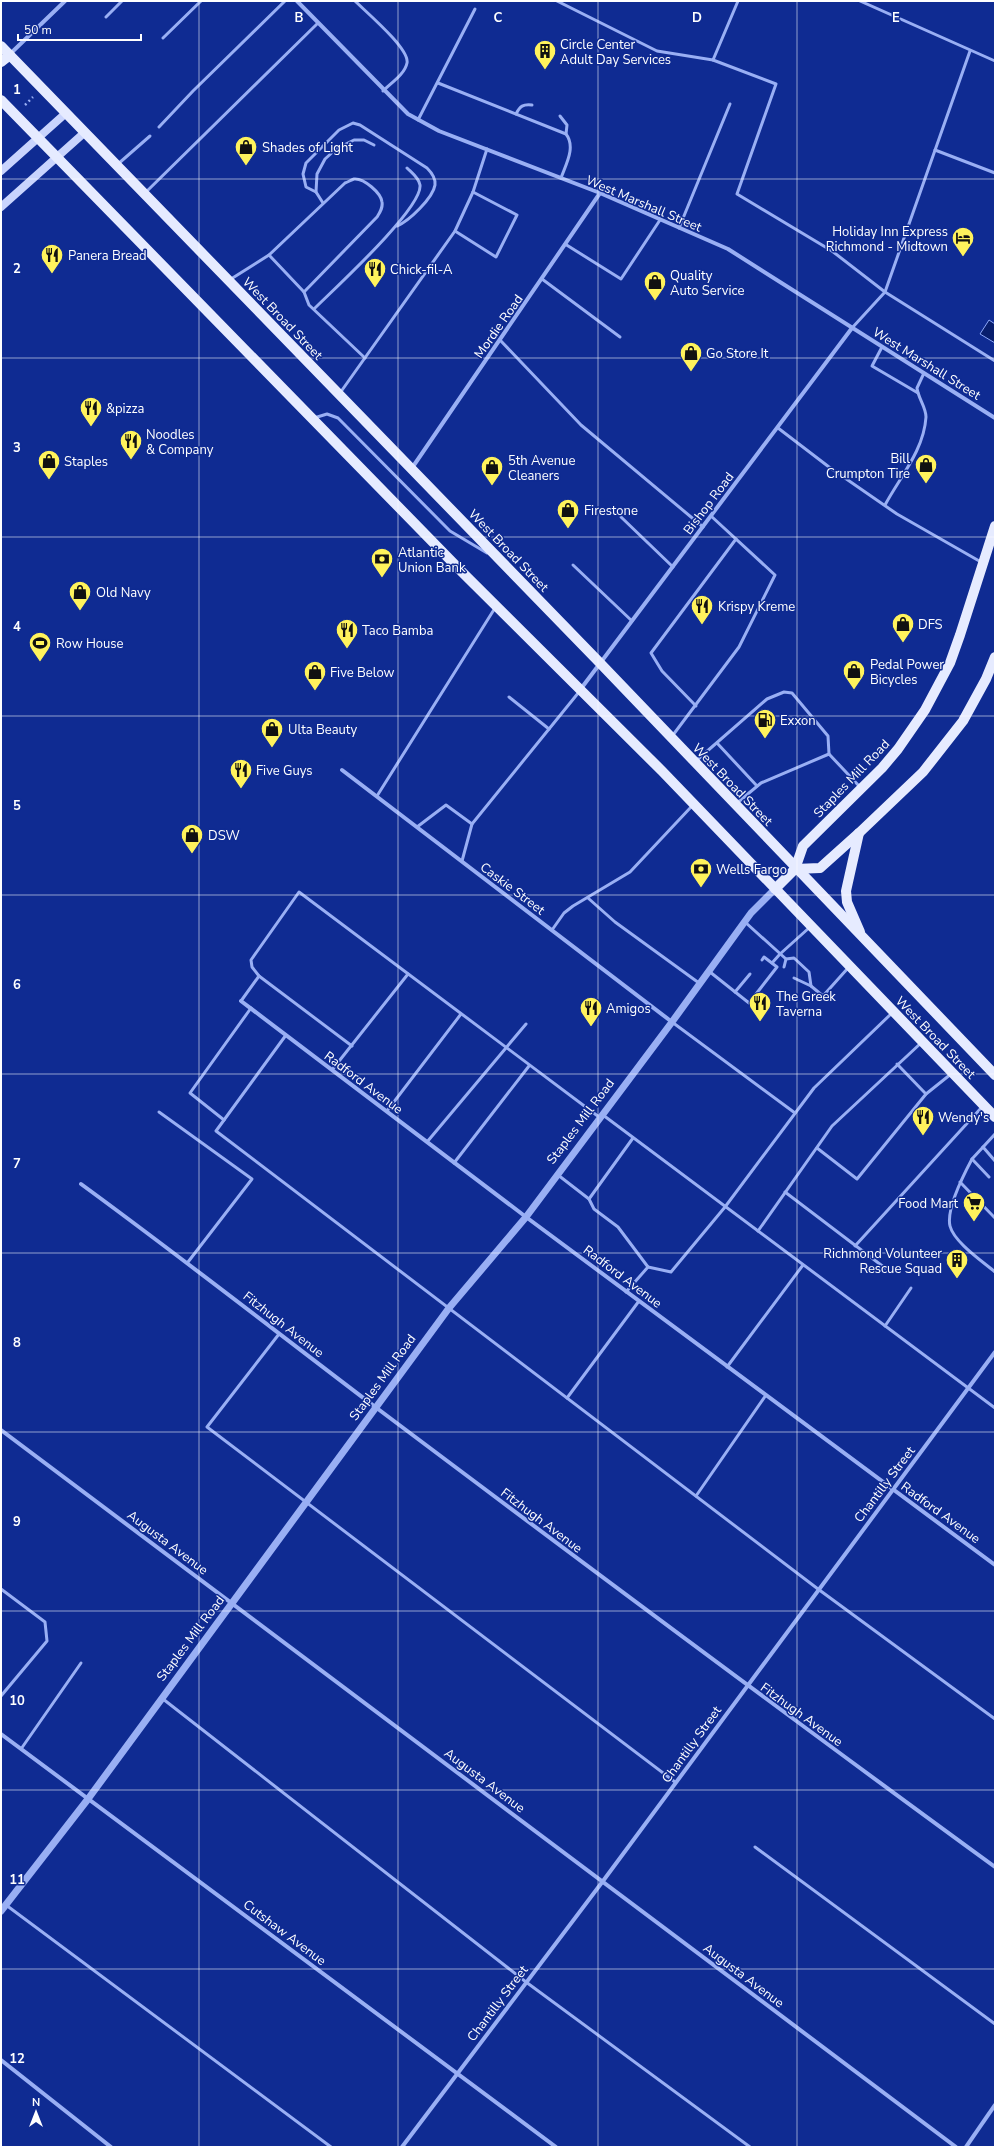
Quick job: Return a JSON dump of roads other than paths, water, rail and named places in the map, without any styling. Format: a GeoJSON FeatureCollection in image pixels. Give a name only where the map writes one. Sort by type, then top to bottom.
{"type":"FeatureCollection","features":[{"type":"Feature","properties":{"kind":"main road","name":"West Broad Street"},"geometry":{"type":"LineString","coordinates":[[1,46],[600,663],[734,805],[995,1075]]}},
{"type":"Feature","properties":{"kind":"main road"},"geometry":{"type":"LineString","coordinates":[[1,62],[10,55]]}},
{"type":"Feature","properties":{"kind":"main road","name":"West Broad Street"},"geometry":{"type":"LineString","coordinates":[[1,100],[312,420],[693,804],[995,1117]]}},
{"type":"Feature","properties":{"kind":"main road"},"geometry":{"type":"LineString","coordinates":[[1,171],[66,113]]}},
{"type":"Feature","properties":{"kind":"main road"},"geometry":{"type":"LineString","coordinates":[[1,207],[84,133]]}},
{"type":"Feature","properties":{"kind":"main road","name":"Staples Mill Road"},"geometry":{"type":"LineString","coordinates":[[775,889],[796,869],[803,846],[898,749],[936,692],[960,635],[995,526]]}},
{"type":"Feature","properties":{"kind":"main road"},"geometry":{"type":"LineString","coordinates":[[796,869],[820,868],[859,833],[937,756],[963,721],[986,679],[995,657]]}},
{"type":"Feature","properties":{"kind":"main road"},"geometry":{"type":"LineString","coordinates":[[859,833],[846,891],[847,902],[862,937]]}},
{"type":"Feature","properties":{"kind":"street"},"geometry":{"type":"LineString","coordinates":[[10,55],[65,1]]}},
{"type":"Feature","properties":{"kind":"street","name":"West Marshall Street"},"geometry":{"type":"LineString","coordinates":[[297,1],[384,91],[418,120],[487,150],[600,193],[728,249],[995,418]]}},
{"type":"Feature","properties":{"kind":"street","name":"Mordie Road"},"geometry":{"type":"LineString","coordinates":[[411,469],[600,193]]}},
{"type":"Feature","properties":{"kind":"street","name":"Bishop Road"},"geometry":{"type":"LineString","coordinates":[[580,690],[852,328]]}},
{"type":"Feature","properties":{"kind":"street","name":"Caskie Street"},"geometry":{"type":"LineString","coordinates":[[342,770],[672,1022]]}},
{"type":"Feature","properties":{"kind":"street","name":"Staples Mill Road"},"geometry":{"type":"LineString","coordinates":[[1,1911],[88,1799],[449,1308],[526,1217],[745,922],[775,889]]}},
{"type":"Feature","properties":{"kind":"street","name":"Radford Avenue"},"geometry":{"type":"LineString","coordinates":[[241,1001],[626,1292],[995,1565]]}},
{"type":"Feature","properties":{"kind":"street","name":"Fitzhugh Avenue"},"geometry":{"type":"LineString","coordinates":[[81,1184],[188,1262],[279,1334],[746,1685],[995,1867]]}},
{"type":"Feature","properties":{"kind":"street","name":"Chantilly Street"},"geometry":{"type":"LineString","coordinates":[[402,2147],[603,1881],[746,1685],[995,1352]]}},
{"type":"Feature","properties":{"kind":"street","name":"Augusta Avenue"},"geometry":{"type":"LineString","coordinates":[[1,1430],[956,2147]]}},
{"type":"Feature","properties":{"kind":"street","name":"Cutshaw Avenue"},"geometry":{"type":"LineString","coordinates":[[1,1734],[556,2147]]}},
{"type":"Feature","properties":{"kind":"street"},"geometry":{"type":"LineString","coordinates":[[1,2060],[111,2147]]}},
{"type":"Feature","properties":{"kind":"street"},"geometry":{"type":"LineString","coordinates":[[966,2147],[995,2105]]}},
{"type":"Feature","properties":{"kind":"lane"},"geometry":{"type":"LineString","coordinates":[[106,17],[122,1]]}},
{"type":"Feature","properties":{"kind":"lane"},"geometry":{"type":"LineString","coordinates":[[163,38],[201,1]]}},
{"type":"Feature","properties":{"kind":"lane"},"geometry":{"type":"LineString","coordinates":[[159,127],[193,91],[285,1]]}},
{"type":"Feature","properties":{"kind":"lane"},"geometry":{"type":"LineString","coordinates":[[355,1],[397,43],[406,56],[408,62],[403,72],[384,91]]}},
{"type":"Feature","properties":{"kind":"lane"},"geometry":{"type":"LineString","coordinates":[[557,1],[657,51],[713,60],[776,84],[737,194],[832,251],[885,292],[995,361]]}},
{"type":"Feature","properties":{"kind":"lane"},"geometry":{"type":"LineString","coordinates":[[713,60],[738,1]]}},
{"type":"Feature","properties":{"kind":"lane"},"geometry":{"type":"LineString","coordinates":[[860,1],[970,52],[995,61]]}},
{"type":"Feature","properties":{"kind":"lane"},"geometry":{"type":"LineString","coordinates":[[418,120],[475,9]]}},
{"type":"Feature","properties":{"kind":"lane"},"geometry":{"type":"LineString","coordinates":[[144,194],[318,23]]}},
{"type":"Feature","properties":{"kind":"lane"},"geometry":{"type":"LineString","coordinates":[[852,328],[885,292],[970,52]]}},
{"type":"Feature","properties":{"kind":"lane"},"geometry":{"type":"LineString","coordinates":[[438,83],[566,134],[571,141],[571,147],[561,178]]}},
{"type":"Feature","properties":{"kind":"lane"},"geometry":{"type":"LineString","coordinates":[[516,114],[521,106],[525,104],[532,105]]}},
{"type":"Feature","properties":{"kind":"lane"},"geometry":{"type":"LineString","coordinates":[[679,228],[730,104]]}},
{"type":"Feature","properties":{"kind":"lane"},"geometry":{"type":"LineString","coordinates":[[560,116],[567,125],[566,134]]}},
{"type":"Feature","properties":{"kind":"lane"},"geometry":{"type":"LineString","coordinates":[[323,203],[316,192],[306,187],[303,174],[306,163],[339,130],[352,123],[360,125],[427,168],[434,178],[435,184],[416,214],[405,223],[397,226]]}},
{"type":"Feature","properties":{"kind":"lane"},"geometry":{"type":"LineString","coordinates":[[116,166],[150,136]]}},
{"type":"Feature","properties":{"kind":"lane"},"geometry":{"type":"LineString","coordinates":[[316,192],[317,174],[326,159],[336,149],[354,140],[364,140],[374,144]]}},
{"type":"Feature","properties":{"kind":"lane"},"geometry":{"type":"LineString","coordinates":[[339,395],[455,231],[473,192],[487,150]]}},
{"type":"Feature","properties":{"kind":"lane"},"geometry":{"type":"LineString","coordinates":[[935,150],[995,173]]}},
{"type":"Feature","properties":{"kind":"lane"},"geometry":{"type":"LineString","coordinates":[[314,309],[397,226],[419,192],[418,181],[407,168]]}},
{"type":"Feature","properties":{"kind":"lane"},"geometry":{"type":"LineString","coordinates":[[229,281],[269,255],[345,183],[354,179],[361,181],[379,194],[382,201],[382,209],[377,217],[304,292]]}},
{"type":"Feature","properties":{"kind":"lane"},"geometry":{"type":"LineString","coordinates":[[455,231],[496,256],[517,215],[473,192]]}},
{"type":"Feature","properties":{"kind":"lane"},"geometry":{"type":"LineString","coordinates":[[565,244],[621,279],[660,220]]}},
{"type":"Feature","properties":{"kind":"lane"},"geometry":{"type":"LineString","coordinates":[[269,255],[304,292],[308,305],[365,358]]}},
{"type":"Feature","properties":{"kind":"lane"},"geometry":{"type":"LineString","coordinates":[[542,279],[620,337]]}},
{"type":"Feature","properties":{"kind":"lane"},"geometry":{"type":"LineString","coordinates":[[500,340],[581,425],[703,527]]}},
{"type":"Feature","properties":{"kind":"lane"},"geometry":{"type":"LineString","coordinates":[[882,347],[872,366],[918,393]]}},
{"type":"Feature","properties":{"kind":"lane"},"geometry":{"type":"LineString","coordinates":[[885,505],[909,465],[922,438],[926,415],[917,388],[924,373]]}},
{"type":"Feature","properties":{"kind":"lane"},"geometry":{"type":"LineString","coordinates":[[312,420],[321,414],[327,414],[338,418],[450,531],[501,561]]}},
{"type":"Feature","properties":{"kind":"lane"},"geometry":{"type":"LineString","coordinates":[[778,428],[829,467],[885,505],[984,563]]}},
{"type":"Feature","properties":{"kind":"lane"},"geometry":{"type":"LineString","coordinates":[[671,738],[739,647],[775,575],[711,516]]}},
{"type":"Feature","properties":{"kind":"lane"},"geometry":{"type":"LineString","coordinates":[[620,517],[673,567]]}},
{"type":"Feature","properties":{"kind":"lane"},"geometry":{"type":"LineString","coordinates":[[696,706],[662,671],[651,653],[736,539]]}},
{"type":"Feature","properties":{"kind":"lane"},"geometry":{"type":"LineString","coordinates":[[573,564],[632,622]]}},
{"type":"Feature","properties":{"kind":"lane"},"geometry":{"type":"LineString","coordinates":[[377,796],[496,607]]}},
{"type":"Feature","properties":{"kind":"lane"},"geometry":{"type":"LineString","coordinates":[[462,861],[472,824],[580,690]]}},
{"type":"Feature","properties":{"kind":"lane"},"geometry":{"type":"LineString","coordinates":[[694,763],[767,699],[784,692],[792,694],[828,736],[829,754],[861,788]]}},
{"type":"Feature","properties":{"kind":"lane"},"geometry":{"type":"LineString","coordinates":[[508,697],[549,729]]}},
{"type":"Feature","properties":{"kind":"lane"},"geometry":{"type":"LineString","coordinates":[[717,743],[757,786]]}},
{"type":"Feature","properties":{"kind":"lane"},"geometry":{"type":"LineString","coordinates":[[734,805],[757,786],[829,754]]}},
{"type":"Feature","properties":{"kind":"lane"},"geometry":{"type":"LineString","coordinates":[[552,930],[564,913],[630,872],[693,804]]}},
{"type":"Feature","properties":{"kind":"lane"},"geometry":{"type":"LineString","coordinates":[[417,827],[446,805],[472,824]]}},
{"type":"Feature","properties":{"kind":"lane"},"geometry":{"type":"LineString","coordinates":[[352,1046],[259,976],[252,967],[251,960],[299,892],[529,1066],[633,1138],[995,1408]]}},
{"type":"Feature","properties":{"kind":"lane"},"geometry":{"type":"LineString","coordinates":[[588,898],[615,922],[700,984]]}},
{"type":"Feature","properties":{"kind":"lane"},"geometry":{"type":"LineString","coordinates":[[745,922],[786,959],[794,958],[809,972],[811,986]]}},
{"type":"Feature","properties":{"kind":"lane"},"geometry":{"type":"LineString","coordinates":[[772,963],[811,926]]}},
{"type":"Feature","properties":{"kind":"lane"},"geometry":{"type":"LineString","coordinates":[[709,971],[749,1002],[777,967],[764,956],[762,960]]}},
{"type":"Feature","properties":{"kind":"lane"},"geometry":{"type":"LineString","coordinates":[[784,968],[786,959]]}},
{"type":"Feature","properties":{"kind":"lane"},"geometry":{"type":"LineString","coordinates":[[794,978],[811,986],[823,996],[850,966]]}},
{"type":"Feature","properties":{"kind":"lane"},"geometry":{"type":"LineString","coordinates":[[332,1070],[408,974]]}},
{"type":"Feature","properties":{"kind":"lane"},"geometry":{"type":"LineString","coordinates":[[735,992],[750,974]]}},
{"type":"Feature","properties":{"kind":"lane"},"geometry":{"type":"LineString","coordinates":[[241,1001],[259,976]]}},
{"type":"Feature","properties":{"kind":"lane"},"geometry":{"type":"LineString","coordinates":[[224,1120],[190,1093],[251,1008]]}},
{"type":"Feature","properties":{"kind":"lane"},"geometry":{"type":"LineString","coordinates":[[557,1174],[589,1199],[594,1209],[618,1227],[648,1267],[672,1272],[725,1207],[814,1088],[893,1012]]}},
{"type":"Feature","properties":{"kind":"lane"},"geometry":{"type":"LineString","coordinates":[[386,1111],[462,1014]]}},
{"type":"Feature","properties":{"kind":"lane"},"geometry":{"type":"LineString","coordinates":[[672,1022],[795,1113]]}},
{"type":"Feature","properties":{"kind":"lane"},"geometry":{"type":"LineString","coordinates":[[427,1142],[526,1024]]}},
{"type":"Feature","properties":{"kind":"lane"},"geometry":{"type":"LineString","coordinates":[[286,1035],[216,1131],[818,1589],[995,1719]]}},
{"type":"Feature","properties":{"kind":"lane"},"geometry":{"type":"LineString","coordinates":[[758,1231],[832,1126],[922,1041]]}},
{"type":"Feature","properties":{"kind":"lane"},"geometry":{"type":"LineString","coordinates":[[897,1064],[926,1094]]}},
{"type":"Feature","properties":{"kind":"lane"},"geometry":{"type":"LineString","coordinates":[[454,1163],[529,1066]]}},
{"type":"Feature","properties":{"kind":"lane"},"geometry":{"type":"LineString","coordinates":[[817,1148],[857,1179],[926,1094],[952,1073]]}},
{"type":"Feature","properties":{"kind":"lane"},"geometry":{"type":"LineString","coordinates":[[855,1246],[984,1105]]}},
{"type":"Feature","properties":{"kind":"lane"},"geometry":{"type":"LineString","coordinates":[[159,1112],[252,1179],[188,1262]]}},
{"type":"Feature","properties":{"kind":"lane"},"geometry":{"type":"LineString","coordinates":[[994,1270],[963,1246],[950,1226],[952,1203],[960,1182],[972,1159],[995,1134]]}},
{"type":"Feature","properties":{"kind":"lane"},"geometry":{"type":"LineString","coordinates":[[589,1199],[633,1138]]}},
{"type":"Feature","properties":{"kind":"lane"},"geometry":{"type":"LineString","coordinates":[[983,1147],[995,1161]]}},
{"type":"Feature","properties":{"kind":"lane"},"geometry":{"type":"LineString","coordinates":[[972,1159],[989,1177]]}},
{"type":"Feature","properties":{"kind":"lane"},"geometry":{"type":"LineString","coordinates":[[960,1182],[995,1218]]}},
{"type":"Feature","properties":{"kind":"lane"},"geometry":{"type":"LineString","coordinates":[[785,1192],[885,1268]]}},
{"type":"Feature","properties":{"kind":"lane"},"geometry":{"type":"LineString","coordinates":[[728,1367],[803,1264]]}},
{"type":"Feature","properties":{"kind":"lane"},"geometry":{"type":"LineString","coordinates":[[626,1292],[648,1267]]}},
{"type":"Feature","properties":{"kind":"lane"},"geometry":{"type":"LineString","coordinates":[[885,1326],[911,1288]]}},
{"type":"Feature","properties":{"kind":"lane"},"geometry":{"type":"LineString","coordinates":[[567,1398],[640,1301]]}},
{"type":"Feature","properties":{"kind":"lane"},"geometry":{"type":"LineString","coordinates":[[279,1334],[207,1427],[675,1782]]}},
{"type":"Feature","properties":{"kind":"lane"},"geometry":{"type":"LineString","coordinates":[[696,1496],[766,1395]]}},
{"type":"Feature","properties":{"kind":"lane"},"geometry":{"type":"LineString","coordinates":[[1,1589],[45,1622],[47,1641],[1,1696]]}},
{"type":"Feature","properties":{"kind":"lane"},"geometry":{"type":"LineString","coordinates":[[21,1749],[82,1663]]}},
{"type":"Feature","properties":{"kind":"lane"},"geometry":{"type":"LineString","coordinates":[[162,1698],[526,1982],[750,2147]]}},
{"type":"Feature","properties":{"kind":"lane"},"geometry":{"type":"LineString","coordinates":[[755,1847],[995,2024]]}},
{"type":"Feature","properties":{"kind":"lane"},"geometry":{"type":"LineString","coordinates":[[6,1905],[331,2147]]}},
{"type":"Feature","properties":{"kind":"place","name":"Circle Center Adult Day Services"},"geometry":{"type":"Point","coordinates":[545,70]}},
{"type":"Feature","properties":{"kind":"place","name":"Shades of Light"},"geometry":{"type":"Point","coordinates":[246,166]}},
{"type":"Feature","properties":{"kind":"place","name":"Holiday Inn Express Richmond - Midtown"},"geometry":{"type":"Point","coordinates":[963,258]}},
{"type":"Feature","properties":{"kind":"place","name":"Panera Bread"},"geometry":{"type":"Point","coordinates":[52,274]}},
{"type":"Feature","properties":{"kind":"place","name":"Chick-fil-A"},"geometry":{"type":"Point","coordinates":[375,288]}},
{"type":"Feature","properties":{"kind":"place","name":"Quality Auto Service"},"geometry":{"type":"Point","coordinates":[655,302]}},
{"type":"Feature","properties":{"kind":"place","name":"Go Store It"},"geometry":{"type":"Point","coordinates":[691,372]}},
{"type":"Feature","properties":{"kind":"place","name":"&pizza"},"geometry":{"type":"Point","coordinates":[91,428]}},
{"type":"Feature","properties":{"kind":"place","name":"Noodles & Company"},"geometry":{"type":"Point","coordinates":[131,460]}},
{"type":"Feature","properties":{"kind":"place","name":"Staples"},"geometry":{"type":"Point","coordinates":[49,480]}},
{"type":"Feature","properties":{"kind":"place","name":"Bill Crumpton Tire"},"geometry":{"type":"Point","coordinates":[926,484]}},
{"type":"Feature","properties":{"kind":"place","name":"5th Avenue Cleaners"},"geometry":{"type":"Point","coordinates":[492,486]}},
{"type":"Feature","properties":{"kind":"place","name":"Firestone"},"geometry":{"type":"Point","coordinates":[568,530]}},
{"type":"Feature","properties":{"kind":"place","name":"Atlantic Union Bank"},"geometry":{"type":"Point","coordinates":[382,578]}},
{"type":"Feature","properties":{"kind":"place","name":"Old Navy"},"geometry":{"type":"Point","coordinates":[80,612]}},
{"type":"Feature","properties":{"kind":"place","name":"Krispy Kreme"},"geometry":{"type":"Point","coordinates":[702,626]}},
{"type":"Feature","properties":{"kind":"place","name":"DFS"},"geometry":{"type":"Point","coordinates":[903,644]}},
{"type":"Feature","properties":{"kind":"place","name":"Taco Bamba"},"geometry":{"type":"Point","coordinates":[347,650]}},
{"type":"Feature","properties":{"kind":"place","name":"Row House"},"geometry":{"type":"Point","coordinates":[40,662]}},
{"type":"Feature","properties":{"kind":"place","name":"Pedal Power Bicycles"},"geometry":{"type":"Point","coordinates":[854,690]}},
{"type":"Feature","properties":{"kind":"place","name":"Five Below"},"geometry":{"type":"Point","coordinates":[315,692]}},
{"type":"Feature","properties":{"kind":"place","name":"Exxon"},"geometry":{"type":"Point","coordinates":[765,740]}},
{"type":"Feature","properties":{"kind":"place","name":"Ulta Beauty"},"geometry":{"type":"Point","coordinates":[272,748]}},
{"type":"Feature","properties":{"kind":"place","name":"Five Guys"},"geometry":{"type":"Point","coordinates":[241,790]}},
{"type":"Feature","properties":{"kind":"place","name":"DSW"},"geometry":{"type":"Point","coordinates":[192,854]}},
{"type":"Feature","properties":{"kind":"place","name":"Wells Fargo"},"geometry":{"type":"Point","coordinates":[701,888]}},
{"type":"Feature","properties":{"kind":"place","name":"The Greek Taverna"},"geometry":{"type":"Point","coordinates":[760,1022]}},
{"type":"Feature","properties":{"kind":"place","name":"Amigos"},"geometry":{"type":"Point","coordinates":[591,1028]}},
{"type":"Feature","properties":{"kind":"place","name":"Wendy's"},"geometry":{"type":"Point","coordinates":[923,1136]}},
{"type":"Feature","properties":{"kind":"place","name":"Food Mart"},"geometry":{"type":"Point","coordinates":[974,1222]}},
{"type":"Feature","properties":{"kind":"place","name":"Richmond Volunteer Rescue Squad"},"geometry":{"type":"Point","coordinates":[957,1280]}}]}
